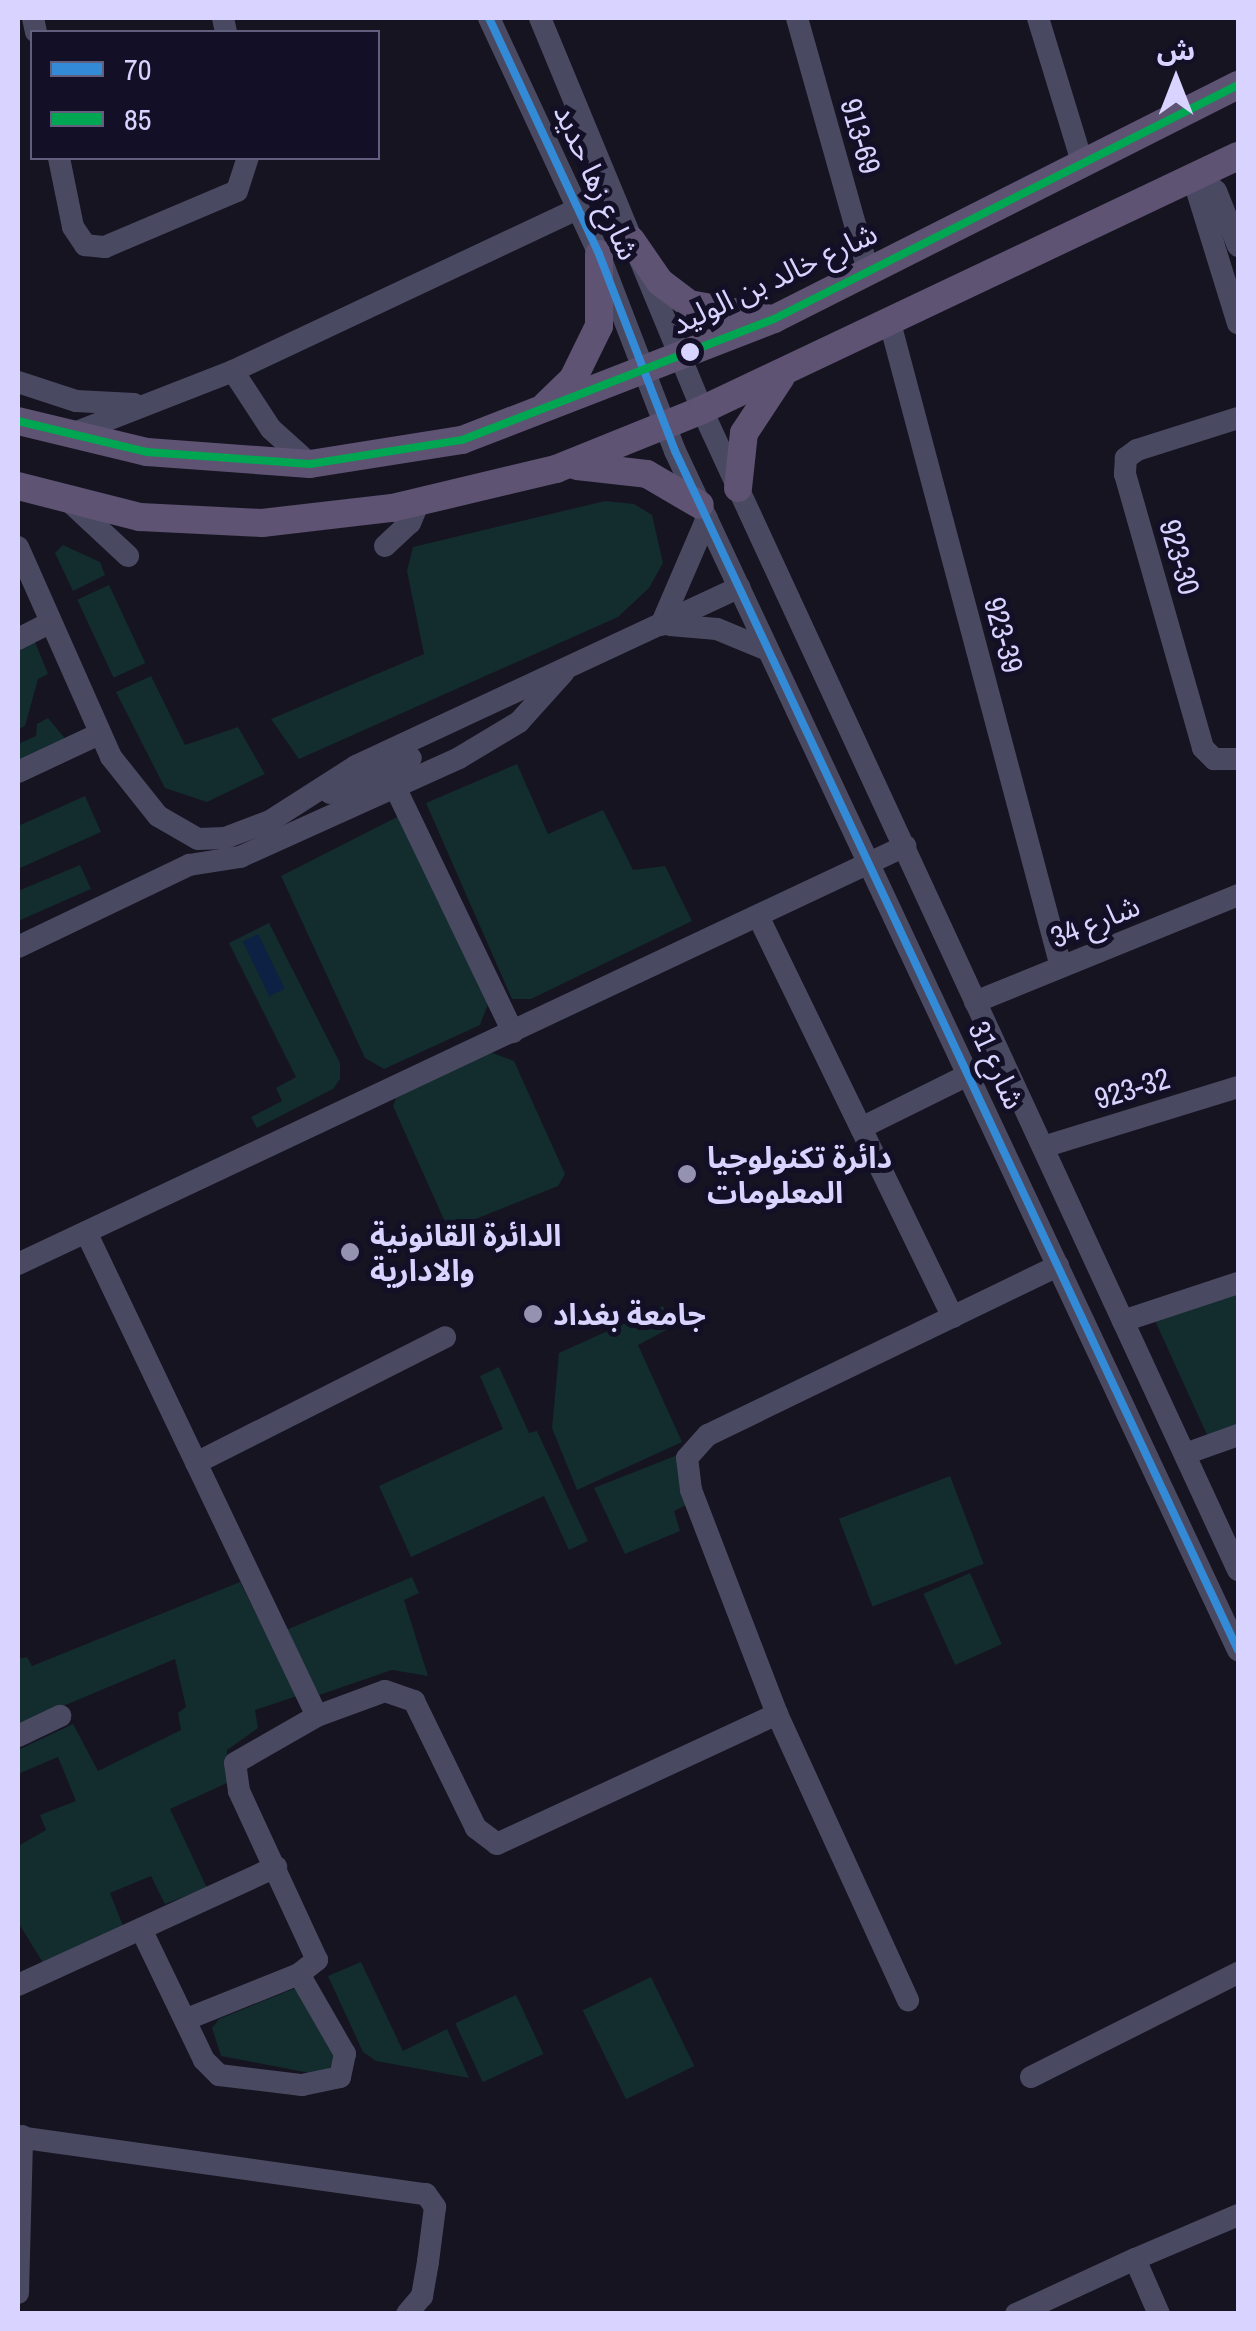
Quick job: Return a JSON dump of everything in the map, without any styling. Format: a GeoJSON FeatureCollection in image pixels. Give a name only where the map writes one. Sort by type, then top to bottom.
{"type":"FeatureCollection","features":[{"type":"Feature","properties":{"kind":"main road","name":"شارع خالد بن الوليد"},"geometry":{"type":"LineString","coordinates":[[18,420],[147,452],[310,464],[418,450],[538,413],[642,374],[675,346],[774,319],[1238,85]]}},
{"type":"Feature","properties":{"kind":"main road"},"geometry":{"type":"LineString","coordinates":[[18,486],[71,503],[140,517],[262,523],[419,502],[556,469],[702,410],[1238,156]]}},
{"type":"Feature","properties":{"kind":"main road"},"geometry":{"type":"LineString","coordinates":[[631,240],[660,282],[689,304],[774,319]]}},
{"type":"Feature","properties":{"kind":"main road"},"geometry":{"type":"LineString","coordinates":[[538,413],[572,379],[593,342],[601,294],[599,254]]}},
{"type":"Feature","properties":{"kind":"main road"},"geometry":{"type":"LineString","coordinates":[[738,488],[747,426],[773,384],[794,366]]}},
{"type":"Feature","properties":{"kind":"main road"},"geometry":{"type":"LineString","coordinates":[[556,469],[617,466],[675,487],[704,512]]}},
{"type":"Feature","properties":{"kind":"street","name":"شارع زها حديد"},"geometry":{"type":"LineString","coordinates":[[489,18],[599,254],[664,426]]}},
{"type":"Feature","properties":{"kind":"street","name":"شارع زها حديد"},"geometry":{"type":"LineString","coordinates":[[540,18],[702,410]]}},
{"type":"Feature","properties":{"kind":"street","name":"913-69"},"geometry":{"type":"LineString","coordinates":[[797,18],[868,271]]}},
{"type":"Feature","properties":{"kind":"street"},"geometry":{"type":"LineString","coordinates":[[1038,18],[1082,162]]}},
{"type":"Feature","properties":{"kind":"street"},"geometry":{"type":"LineString","coordinates":[[60,160],[72,228],[85,245],[105,247],[237,191],[247,160]]}},
{"type":"Feature","properties":{"kind":"street"},"geometry":{"type":"LineString","coordinates":[[1195,177],[1216,192],[1238,246]]}},
{"type":"Feature","properties":{"kind":"street"},"geometry":{"type":"LineString","coordinates":[[1195,177],[1238,323]]}},
{"type":"Feature","properties":{"kind":"street"},"geometry":{"type":"LineString","coordinates":[[69,435],[138,404],[233,372],[578,208]]}},
{"type":"Feature","properties":{"kind":"street","name":"923-39"},"geometry":{"type":"LineString","coordinates":[[889,319],[1061,967]]}},
{"type":"Feature","properties":{"kind":"street"},"geometry":{"type":"LineString","coordinates":[[632,347],[644,358],[661,356],[675,346]]}},
{"type":"Feature","properties":{"kind":"street"},"geometry":{"type":"LineString","coordinates":[[233,372],[270,429],[310,464]]}},
{"type":"Feature","properties":{"kind":"street"},"geometry":{"type":"LineString","coordinates":[[18,382],[76,401],[138,404]]}},
{"type":"Feature","properties":{"kind":"street","name":"شارع 31"},"geometry":{"type":"LineString","coordinates":[[702,410],[1238,1570]]}},
{"type":"Feature","properties":{"kind":"street","name":"923-30"},"geometry":{"type":"LineString","coordinates":[[1238,418],[1137,450],[1126,458],[1125,474],[1203,748],[1214,760],[1238,759]]}},
{"type":"Feature","properties":{"kind":"street","name":"شارع 31"},"geometry":{"type":"LineString","coordinates":[[664,426],[1238,1650]]}},
{"type":"Feature","properties":{"kind":"street"},"geometry":{"type":"LineString","coordinates":[[385,546],[410,524],[419,502]]}},
{"type":"Feature","properties":{"kind":"street"},"geometry":{"type":"LineString","coordinates":[[71,503],[128,556]]}},
{"type":"Feature","properties":{"kind":"street"},"geometry":{"type":"LineString","coordinates":[[661,626],[704,512]]}},
{"type":"Feature","properties":{"kind":"street"},"geometry":{"type":"LineString","coordinates":[[18,548],[99,734],[140,798],[176,831],[198,839],[225,838],[296,806],[356,766],[739,587]]}},
{"type":"Feature","properties":{"kind":"street"},"geometry":{"type":"LineString","coordinates":[[18,639],[48,624]]}},
{"type":"Feature","properties":{"kind":"street"},"geometry":{"type":"LineString","coordinates":[[661,626],[717,629],[768,650]]}},
{"type":"Feature","properties":{"kind":"street"},"geometry":{"type":"LineString","coordinates":[[198,839],[207,853],[240,858],[336,814],[490,742],[544,698],[566,669]]}},
{"type":"Feature","properties":{"kind":"street"},"geometry":{"type":"LineString","coordinates":[[18,772],[99,734]]}},
{"type":"Feature","properties":{"kind":"street"},"geometry":{"type":"LineString","coordinates":[[394,787],[512,1032]]}},
{"type":"Feature","properties":{"kind":"street"},"geometry":{"type":"LineString","coordinates":[[296,806],[307,817],[336,814]]}},
{"type":"Feature","properties":{"kind":"street"},"geometry":{"type":"LineString","coordinates":[[18,1264],[905,846]]}},
{"type":"Feature","properties":{"kind":"street"},"geometry":{"type":"LineString","coordinates":[[18,948],[189,864],[224,857]]}},
{"type":"Feature","properties":{"kind":"street","name":"شارع 34"},"geometry":{"type":"LineString","coordinates":[[975,1002],[1238,895]]}},
{"type":"Feature","properties":{"kind":"street"},"geometry":{"type":"LineString","coordinates":[[758,916],[953,1317]]}},
{"type":"Feature","properties":{"kind":"street"},"geometry":{"type":"LineString","coordinates":[[861,1128],[968,1075]]}},
{"type":"Feature","properties":{"kind":"street","name":"923-32"},"geometry":{"type":"LineString","coordinates":[[1043,1147],[1238,1087]]}},
{"type":"Feature","properties":{"kind":"street"},"geometry":{"type":"LineString","coordinates":[[86,1232],[317,1716]]}},
{"type":"Feature","properties":{"kind":"street"},"geometry":{"type":"LineString","coordinates":[[908,2000],[777,1714],[691,1490],[687,1458],[708,1435],[1058,1266]]}},
{"type":"Feature","properties":{"kind":"street"},"geometry":{"type":"LineString","coordinates":[[1123,1322],[1238,1283]]}},
{"type":"Feature","properties":{"kind":"street"},"geometry":{"type":"LineString","coordinates":[[196,1463],[445,1337]]}},
{"type":"Feature","properties":{"kind":"street"},"geometry":{"type":"LineString","coordinates":[[1185,1454],[1238,1435]]}},
{"type":"Feature","properties":{"kind":"street"},"geometry":{"type":"LineString","coordinates":[[187,2019],[311,1968],[317,1949],[239,1791],[234,1762],[317,1716],[385,1692],[414,1701],[476,1828],[497,1844],[777,1714]]}},
{"type":"Feature","properties":{"kind":"street"},"geometry":{"type":"LineString","coordinates":[[18,1736],[60,1716]]}},
{"type":"Feature","properties":{"kind":"street"},"geometry":{"type":"LineString","coordinates":[[22,1975],[141,1929],[276,1867]]}},
{"type":"Feature","properties":{"kind":"street"},"geometry":{"type":"LineString","coordinates":[[141,1929],[204,2060],[219,2075],[329,2083],[346,2068],[345,2054],[299,1974]]}},
{"type":"Feature","properties":{"kind":"street"},"geometry":{"type":"LineString","coordinates":[[1031,2076],[1238,1973]]}},
{"type":"Feature","properties":{"kind":"street"},"geometry":{"type":"LineString","coordinates":[[18,2293],[20,2137],[426,2194],[434,2208],[428,2262],[422,2296],[406,2314]]}},
{"type":"Feature","properties":{"kind":"street"},"geometry":{"type":"LineString","coordinates":[[1016,2314],[1238,2215]]}},
{"type":"Feature","properties":{"kind":"street"},"geometry":{"type":"LineString","coordinates":[[1135,2258],[1159,2314]]}},
{"type":"Feature","properties":{"kind":"green space"},"geometry":{"type":"Polygon","coordinates":[[[605,501],[634,504],[652,515],[663,563],[649,588],[618,617],[299,759],[271,719],[424,654],[407,571],[413,547],[605,501]]]}},
{"type":"Feature","properties":{"kind":"green space"},"geometry":{"type":"Polygon","coordinates":[[[63,545],[100,562],[105,575],[73,591],[55,553],[63,545]]]}},
{"type":"Feature","properties":{"kind":"green space"},"geometry":{"type":"Polygon","coordinates":[[[109,585],[145,663],[114,678],[77,600],[109,585]]]}},
{"type":"Feature","properties":{"kind":"green space"},"geometry":{"type":"Polygon","coordinates":[[[35,642],[48,674],[38,679],[25,726],[18,729],[18,650],[35,642]]]}},
{"type":"Feature","properties":{"kind":"green space"},"geometry":{"type":"Polygon","coordinates":[[[151,676],[185,745],[238,727],[265,774],[207,802],[165,788],[116,692],[151,676]]]}},
{"type":"Feature","properties":{"kind":"green space"},"geometry":{"type":"Polygon","coordinates":[[[48,718],[67,741],[18,764],[18,744],[36,736],[37,724],[48,718]]]}},
{"type":"Feature","properties":{"kind":"green space"},"geometry":{"type":"Polygon","coordinates":[[[517,764],[548,834],[603,810],[633,870],[665,866],[692,921],[531,999],[512,999],[426,803],[517,764]]]}},
{"type":"Feature","properties":{"kind":"green space"},"geometry":{"type":"Polygon","coordinates":[[[85,796],[101,832],[18,869],[18,826],[85,796]]]}},
{"type":"Feature","properties":{"kind":"green space"},"geometry":{"type":"Polygon","coordinates":[[[399,816],[488,1004],[480,1025],[384,1069],[365,1058],[281,876],[399,816]]]}},
{"type":"Feature","properties":{"kind":"green space"},"geometry":{"type":"Polygon","coordinates":[[[80,865],[91,889],[18,921],[18,891],[80,865]]]}},
{"type":"Feature","properties":{"kind":"green space"},"geometry":{"type":"Polygon","coordinates":[[[269,923],[340,1063],[340,1079],[333,1089],[257,1128],[251,1117],[282,1101],[276,1088],[296,1077],[229,943],[269,923]]]}},
{"type":"Feature","properties":{"kind":"green space"},"geometry":{"type":"Polygon","coordinates":[[[490,1052],[514,1061],[565,1174],[558,1186],[453,1228],[445,1222],[393,1106],[396,1098],[490,1052]]]}},
{"type":"Feature","properties":{"kind":"green space"},"geometry":{"type":"Polygon","coordinates":[[[1238,1288],[1238,1426],[1208,1437],[1152,1314],[1238,1288]]]}},
{"type":"Feature","properties":{"kind":"green space"},"geometry":{"type":"Polygon","coordinates":[[[663,1306],[672,1327],[638,1345],[682,1442],[577,1490],[552,1428],[559,1353],[663,1306]]]}},
{"type":"Feature","properties":{"kind":"green space"},"geometry":{"type":"Polygon","coordinates":[[[499,1367],[529,1433],[537,1431],[588,1541],[569,1550],[544,1496],[411,1557],[379,1486],[503,1429],[480,1376],[499,1367]]]}},
{"type":"Feature","properties":{"kind":"green space"},"geometry":{"type":"Polygon","coordinates":[[[680,1454],[688,1504],[674,1511],[680,1531],[625,1554],[594,1488],[680,1454]]]}},
{"type":"Feature","properties":{"kind":"green space"},"geometry":{"type":"Polygon","coordinates":[[[950,1476],[984,1564],[873,1606],[839,1519],[950,1476]]]}},
{"type":"Feature","properties":{"kind":"green space"},"geometry":{"type":"Polygon","coordinates":[[[970,1573],[1002,1644],[955,1665],[923,1594],[970,1573]]]}},
{"type":"Feature","properties":{"kind":"green space"},"geometry":{"type":"Polygon","coordinates":[[[412,1577],[419,1593],[404,1600],[428,1676],[392,1670],[319,1695],[286,1630],[412,1577]]]}},
{"type":"Feature","properties":{"kind":"green space"},"geometry":{"type":"Polygon","coordinates":[[[240,1582],[297,1696],[255,1710],[258,1728],[227,1750],[227,1783],[170,1809],[207,1888],[165,1904],[151,1876],[110,1893],[123,1926],[43,1963],[18,1922],[18,1846],[46,1830],[40,1815],[76,1801],[58,1757],[18,1774],[18,1750],[73,1724],[98,1771],[181,1730],[178,1713],[186,1707],[175,1659],[18,1725],[18,1659],[27,1657],[32,1666],[240,1582]]]}},
{"type":"Feature","properties":{"kind":"green space"},"geometry":{"type":"Polygon","coordinates":[[[361,1962],[403,2051],[447,2029],[469,2078],[376,2061],[363,2052],[328,1976],[361,1962]]]}},
{"type":"Feature","properties":{"kind":"green space"},"geometry":{"type":"Polygon","coordinates":[[[651,1977],[694,2066],[626,2099],[583,2010],[651,1977]]]}},
{"type":"Feature","properties":{"kind":"green space"},"geometry":{"type":"Polygon","coordinates":[[[298,1987],[335,2058],[325,2076],[221,2056],[212,2028],[219,2019],[298,1987]]]}},
{"type":"Feature","properties":{"kind":"green space"},"geometry":{"type":"Polygon","coordinates":[[[516,1995],[543,2054],[483,2082],[455,2023],[516,1995]]]}},
{"type":"Feature","properties":{"kind":"water"},"geometry":{"type":"Polygon","coordinates":[[[258,934],[285,989],[269,996],[243,941],[258,934]]]}},
{"type":"Feature","properties":{"kind":"transit line","name":"70"},"geometry":{"type":"LineString","coordinates":[[489,18],[599,254],[675,451],[1238,1650]]}},
{"type":"Feature","properties":{"kind":"transit line","name":"85"},"geometry":{"type":"LineString","coordinates":[[18,421],[147,452],[310,464],[462,440],[774,319],[1238,85]]}},
{"type":"Feature","properties":{"kind":"place","name":"دائرة تكنولوجيا المعلومات"},"geometry":{"type":"Point","coordinates":[687,1174]}},
{"type":"Feature","properties":{"kind":"place","name":"الدائرة القانونية والادارية"},"geometry":{"type":"Point","coordinates":[350,1252]}},
{"type":"Feature","properties":{"kind":"place","name":"جامعة بغداد"},"geometry":{"type":"Point","coordinates":[533,1314]}}]}
